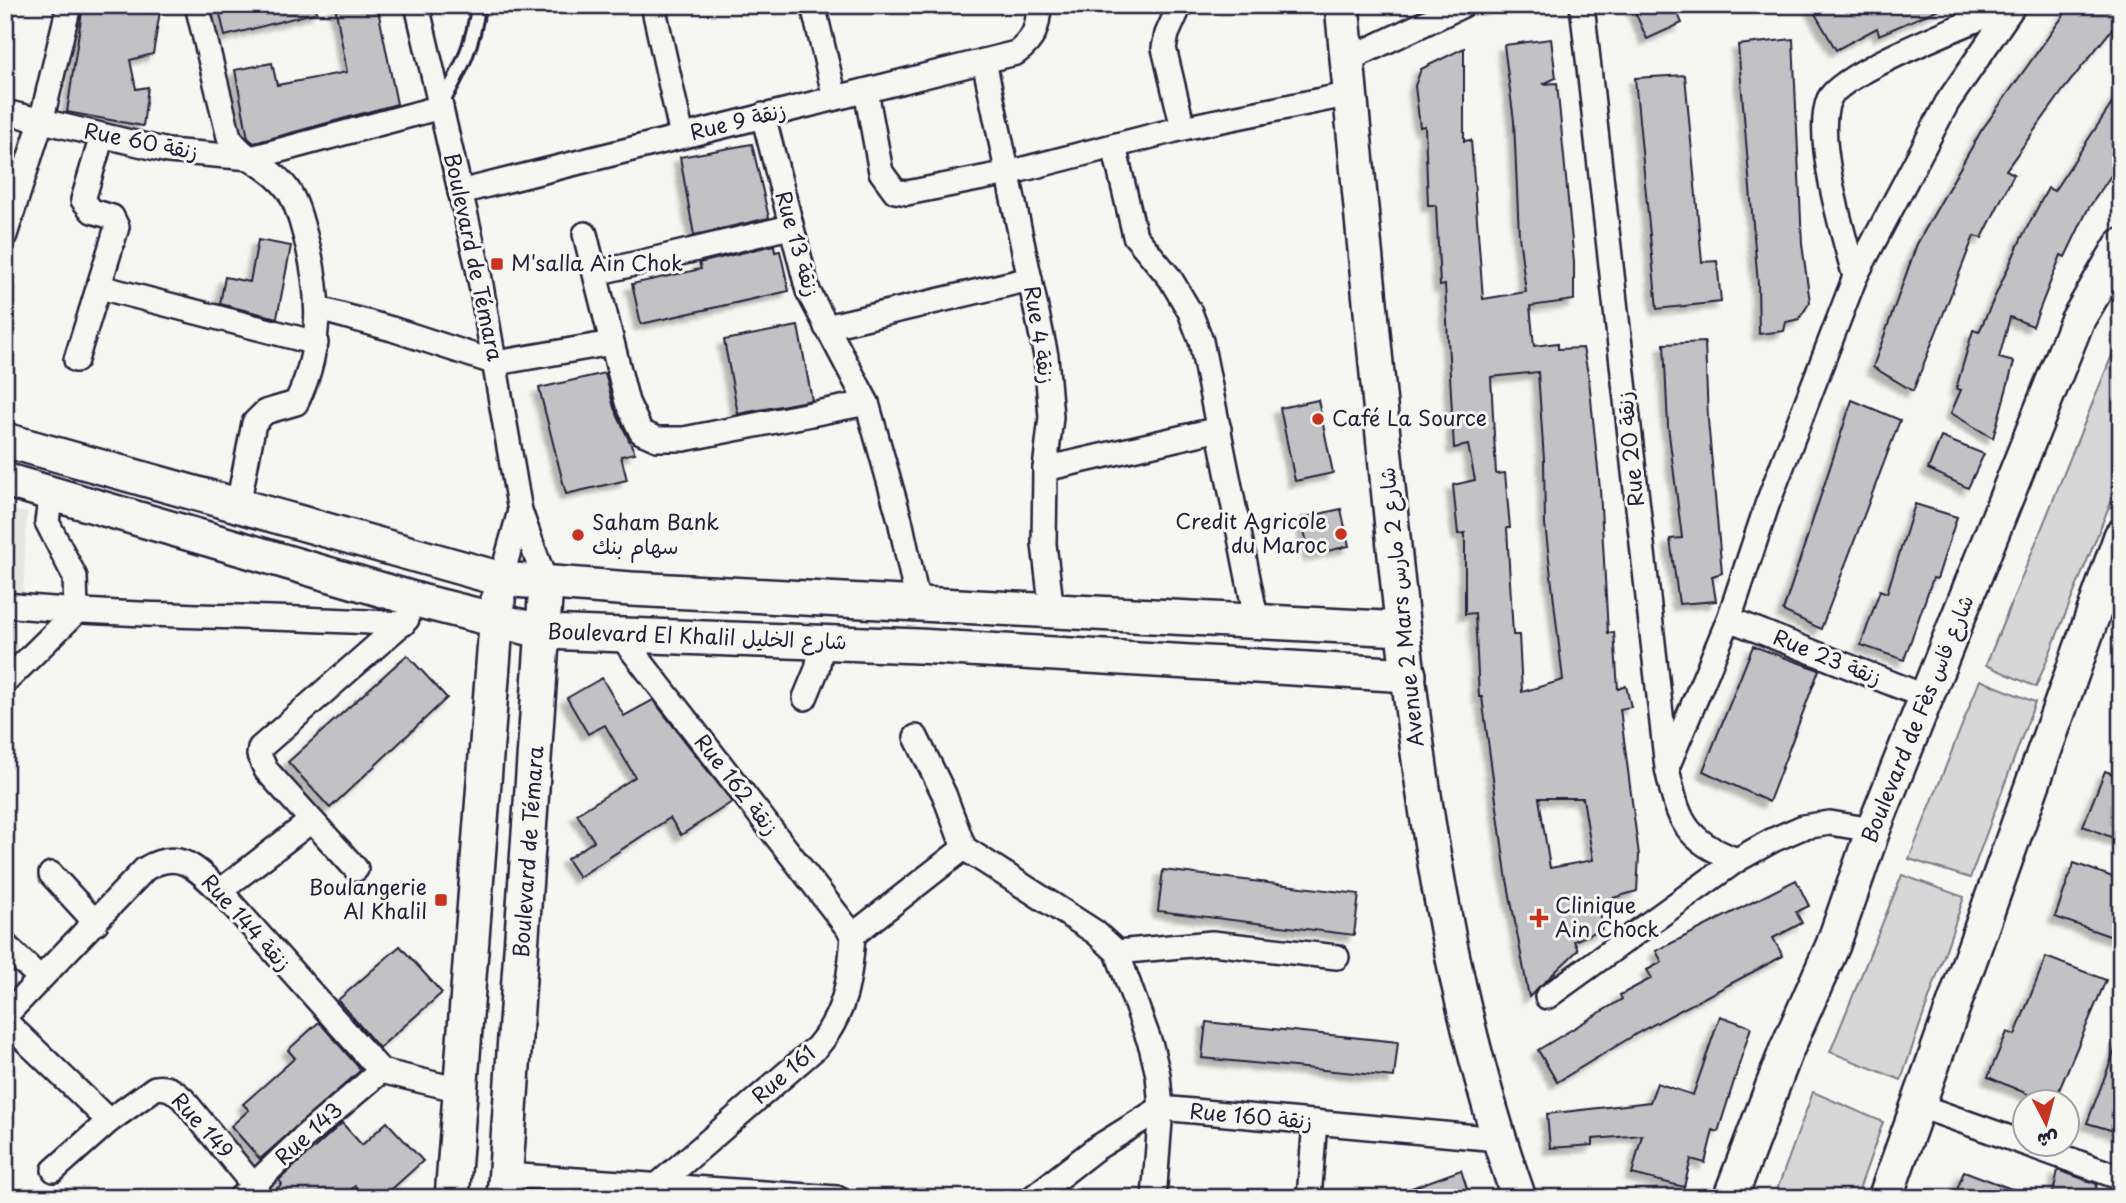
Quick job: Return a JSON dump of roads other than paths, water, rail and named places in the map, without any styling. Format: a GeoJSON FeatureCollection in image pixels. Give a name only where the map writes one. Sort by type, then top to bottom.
{"type":"FeatureCollection","features":[{"type":"Feature","properties":{"kind":"street"},"geometry":{"type":"LineString","coordinates":[[5,235],[41,122],[69,5]]}},
{"type":"Feature","properties":{"kind":"street"},"geometry":{"type":"LineString","coordinates":[[197,5],[229,137],[237,149],[276,175],[290,192],[311,256],[319,309],[316,343],[296,403],[265,412],[254,423],[238,505]]}},
{"type":"Feature","properties":{"kind":"street","name":"Boulevard de Témara"},"geometry":{"type":"LineString","coordinates":[[418,5],[496,363],[520,511],[546,584],[505,1186]]}},
{"type":"Feature","properties":{"kind":"street"},"geometry":{"type":"LineString","coordinates":[[653,5],[682,136]]}},
{"type":"Feature","properties":{"kind":"street"},"geometry":{"type":"LineString","coordinates":[[813,5],[835,97]]}},
{"type":"Feature","properties":{"kind":"street","name":"Rue 9 زنقة"},"geometry":{"type":"LineString","coordinates":[[460,192],[1016,53],[1028,44],[1037,30],[1038,5]]}},
{"type":"Feature","properties":{"kind":"street"},"geometry":{"type":"LineString","coordinates":[[1181,5],[1167,34],[1164,48],[1183,128]]}},
{"type":"Feature","properties":{"kind":"street","name":"Avenue 2 Mars شارع 2 مارس"},"geometry":{"type":"LineString","coordinates":[[1342,5],[1414,730],[1447,927],[1473,1044],[1498,1139],[1520,1198]]}},
{"type":"Feature","properties":{"kind":"street"},"geometry":{"type":"LineString","coordinates":[[1347,60],[1463,5]]}},
{"type":"Feature","properties":{"kind":"street","name":"Rue 20 زنقة"},"geometry":{"type":"LineString","coordinates":[[1582,5],[1667,768],[1675,807],[1687,829],[1710,850],[1737,860]]}},
{"type":"Feature","properties":{"kind":"street"},"geometry":{"type":"LineString","coordinates":[[1667,768],[1729,619],[1766,505],[1855,276],[1947,103],[2013,5]]}},
{"type":"Feature","properties":{"kind":"street"},"geometry":{"type":"LineString","coordinates":[[1855,276],[1828,161],[1825,121],[1828,100],[1836,88],[1865,70],[2013,5]]}},
{"type":"Feature","properties":{"kind":"street","name":"Rue 4 زنقة"},"geometry":{"type":"LineString","coordinates":[[984,61],[1047,368],[1051,417],[1045,469],[1045,578],[1052,612]]}},
{"type":"Feature","properties":{"kind":"street"},"geometry":{"type":"LineString","coordinates":[[866,90],[881,172],[895,191],[924,191],[1008,173],[1183,128],[1351,94]]}},
{"type":"Feature","properties":{"kind":"street","name":"Rue 60 زنقة"},"geometry":{"type":"LineString","coordinates":[[5,112],[168,151],[250,158],[440,107]]}},
{"type":"Feature","properties":{"kind":"street","name":"Rue 13 زنقة"},"geometry":{"type":"LineString","coordinates":[[763,116],[808,291],[867,403],[900,520],[918,604]]}},
{"type":"Feature","properties":{"kind":"street"},"geometry":{"type":"LineString","coordinates":[[76,360],[117,227],[113,217],[92,211],[83,200],[102,136]]}},
{"type":"Feature","properties":{"kind":"street"},"geometry":{"type":"LineString","coordinates":[[1114,146],[1135,236],[1170,278],[1197,331],[1257,623]]}},
{"type":"Feature","properties":{"kind":"street"},"geometry":{"type":"LineString","coordinates":[[596,273],[790,228]]}},
{"type":"Feature","properties":{"kind":"street"},"geometry":{"type":"LineString","coordinates":[[585,234],[612,343],[635,422],[641,432],[657,439],[684,439],[867,403]]}},
{"type":"Feature","properties":{"kind":"street","name":"Boulevard de Fès شارع فاس"},"geometry":{"type":"LineString","coordinates":[[1730,1198],[1786,1051],[1833,945],[1873,830],[2077,321],[2121,246]]}},
{"type":"Feature","properties":{"kind":"street"},"geometry":{"type":"LineString","coordinates":[[826,327],[1030,279]]}},
{"type":"Feature","properties":{"kind":"street"},"geometry":{"type":"LineString","coordinates":[[100,287],[316,343]]}},
{"type":"Feature","properties":{"kind":"street"},"geometry":{"type":"LineString","coordinates":[[319,309],[392,329],[496,363],[612,343]]}},
{"type":"Feature","properties":{"kind":"street"},"geometry":{"type":"LineString","coordinates":[[1045,469],[1219,429]]}},
{"type":"Feature","properties":{"kind":"street","name":"Boulevard El Khalil شارع الخليل"},"geometry":{"type":"LineString","coordinates":[[5,440],[501,579],[546,584],[1403,629]]}},
{"type":"Feature","properties":{"kind":"street","name":"Boulevard El Khalil شارع الخليل"},"geometry":{"type":"LineString","coordinates":[[5,480],[413,613],[495,622],[544,632],[822,643],[1409,675]]}},
{"type":"Feature","properties":{"kind":"street"},"geometry":{"type":"LineString","coordinates":[[5,682],[76,612],[75,577],[47,522],[51,493]]}},
{"type":"Feature","properties":{"kind":"street","name":"Boulevard de Témara"},"geometry":{"type":"LineString","coordinates":[[452,1198],[495,622],[501,579],[520,511]]}},
{"type":"Feature","properties":{"kind":"street"},"geometry":{"type":"LineString","coordinates":[[1885,1198],[2121,536]]}},
{"type":"Feature","properties":{"kind":"street"},"geometry":{"type":"LineString","coordinates":[[5,606],[76,612],[309,618],[413,613]]}},
{"type":"Feature","properties":{"kind":"street"},"geometry":{"type":"LineString","coordinates":[[356,870],[266,770],[259,755],[260,748],[413,613]]}},
{"type":"Feature","properties":{"kind":"street","name":"Rue 23 زنقة"},"geometry":{"type":"LineString","coordinates":[[1729,619],[1926,698]]}},
{"type":"Feature","properties":{"kind":"street","name":"Rue 162 زنقة"},"geometry":{"type":"LineString","coordinates":[[620,635],[853,935]]}},
{"type":"Feature","properties":{"kind":"street"},"geometry":{"type":"LineString","coordinates":[[805,698],[817,669],[822,643]]}},
{"type":"Feature","properties":{"kind":"street"},"geometry":{"type":"LineString","coordinates":[[916,737],[944,794],[964,848],[1095,932],[1116,952],[1151,1046],[1158,1075],[1161,1108],[1154,1198]]}},
{"type":"Feature","properties":{"kind":"street"},"geometry":{"type":"LineString","coordinates":[[220,891],[311,821]]}},
{"type":"Feature","properties":{"kind":"street"},"geometry":{"type":"LineString","coordinates":[[1546,997],[1737,860],[1773,839],[1803,827],[1830,823],[1873,830]]}},
{"type":"Feature","properties":{"kind":"street"},"geometry":{"type":"LineString","coordinates":[[853,935],[964,848]]}},
{"type":"Feature","properties":{"kind":"street","name":"Rue 144 زنقة"},"geometry":{"type":"LineString","coordinates":[[5,1018],[145,869],[160,860],[175,860],[194,866],[220,891],[381,1071]]}},
{"type":"Feature","properties":{"kind":"street"},"geometry":{"type":"LineString","coordinates":[[51,874],[96,923]]}},
{"type":"Feature","properties":{"kind":"street","name":"Rue 161"},"geometry":{"type":"LineString","coordinates":[[660,1183],[817,1047],[829,1032],[840,1015],[849,988],[853,935]]}},
{"type":"Feature","properties":{"kind":"street"},"geometry":{"type":"LineString","coordinates":[[1116,952],[1212,943],[1337,957]]}},
{"type":"Feature","properties":{"kind":"street"},"geometry":{"type":"LineString","coordinates":[[5,945],[40,978]]}},
{"type":"Feature","properties":{"kind":"street"},"geometry":{"type":"LineString","coordinates":[[5,1018],[109,1121]]}},
{"type":"Feature","properties":{"kind":"street"},"geometry":{"type":"LineString","coordinates":[[381,1071],[460,1090]]}},
{"type":"Feature","properties":{"kind":"street","name":"Rue 143"},"geometry":{"type":"LineString","coordinates":[[247,1191],[305,1136],[381,1071]]}},
{"type":"Feature","properties":{"kind":"street","name":"Rue 149"},"geometry":{"type":"LineString","coordinates":[[54,1170],[109,1121],[155,1088],[170,1088],[183,1099],[247,1191]]}},
{"type":"Feature","properties":{"kind":"street"},"geometry":{"type":"LineString","coordinates":[[1917,1105],[2010,1137]]}},
{"type":"Feature","properties":{"kind":"street","name":"Rue 160 زنقة"},"geometry":{"type":"LineString","coordinates":[[1032,1198],[1096,1149],[1161,1108],[1498,1139]]}},
{"type":"Feature","properties":{"kind":"street"},"geometry":{"type":"LineString","coordinates":[[1309,1198],[1314,1122]]}},
{"type":"Feature","properties":{"kind":"street"},"geometry":{"type":"LineString","coordinates":[[2067,1158],[2121,1178]]}},
{"type":"Feature","properties":{"kind":"street"},"geometry":{"type":"LineString","coordinates":[[505,1186],[660,1183],[837,1198]]}},
{"type":"Feature","properties":{"kind":"lane"},"geometry":{"type":"LineString","coordinates":[[440,107],[466,62],[476,30],[478,5]]}},
{"type":"Feature","properties":{"kind":"place","name":"M'salla Ain Chok"},"geometry":{"type":"Point","coordinates":[497,264]}},
{"type":"Feature","properties":{"kind":"place","name":"Café La Source"},"geometry":{"type":"Point","coordinates":[1318,419]}},
{"type":"Feature","properties":{"kind":"place","name":"Credit Agricole du Maroc"},"geometry":{"type":"Point","coordinates":[1341,534]}},
{"type":"Feature","properties":{"kind":"place","name":"Saham Bank سهام بنك"},"geometry":{"type":"Point","coordinates":[578,535]}},
{"type":"Feature","properties":{"kind":"place","name":"Boulangerie Al Khalil"},"geometry":{"type":"Point","coordinates":[441,900]}},
{"type":"Feature","properties":{"kind":"place","name":"Clinique Ain Chock"},"geometry":{"type":"Point","coordinates":[1539,918]}}]}
